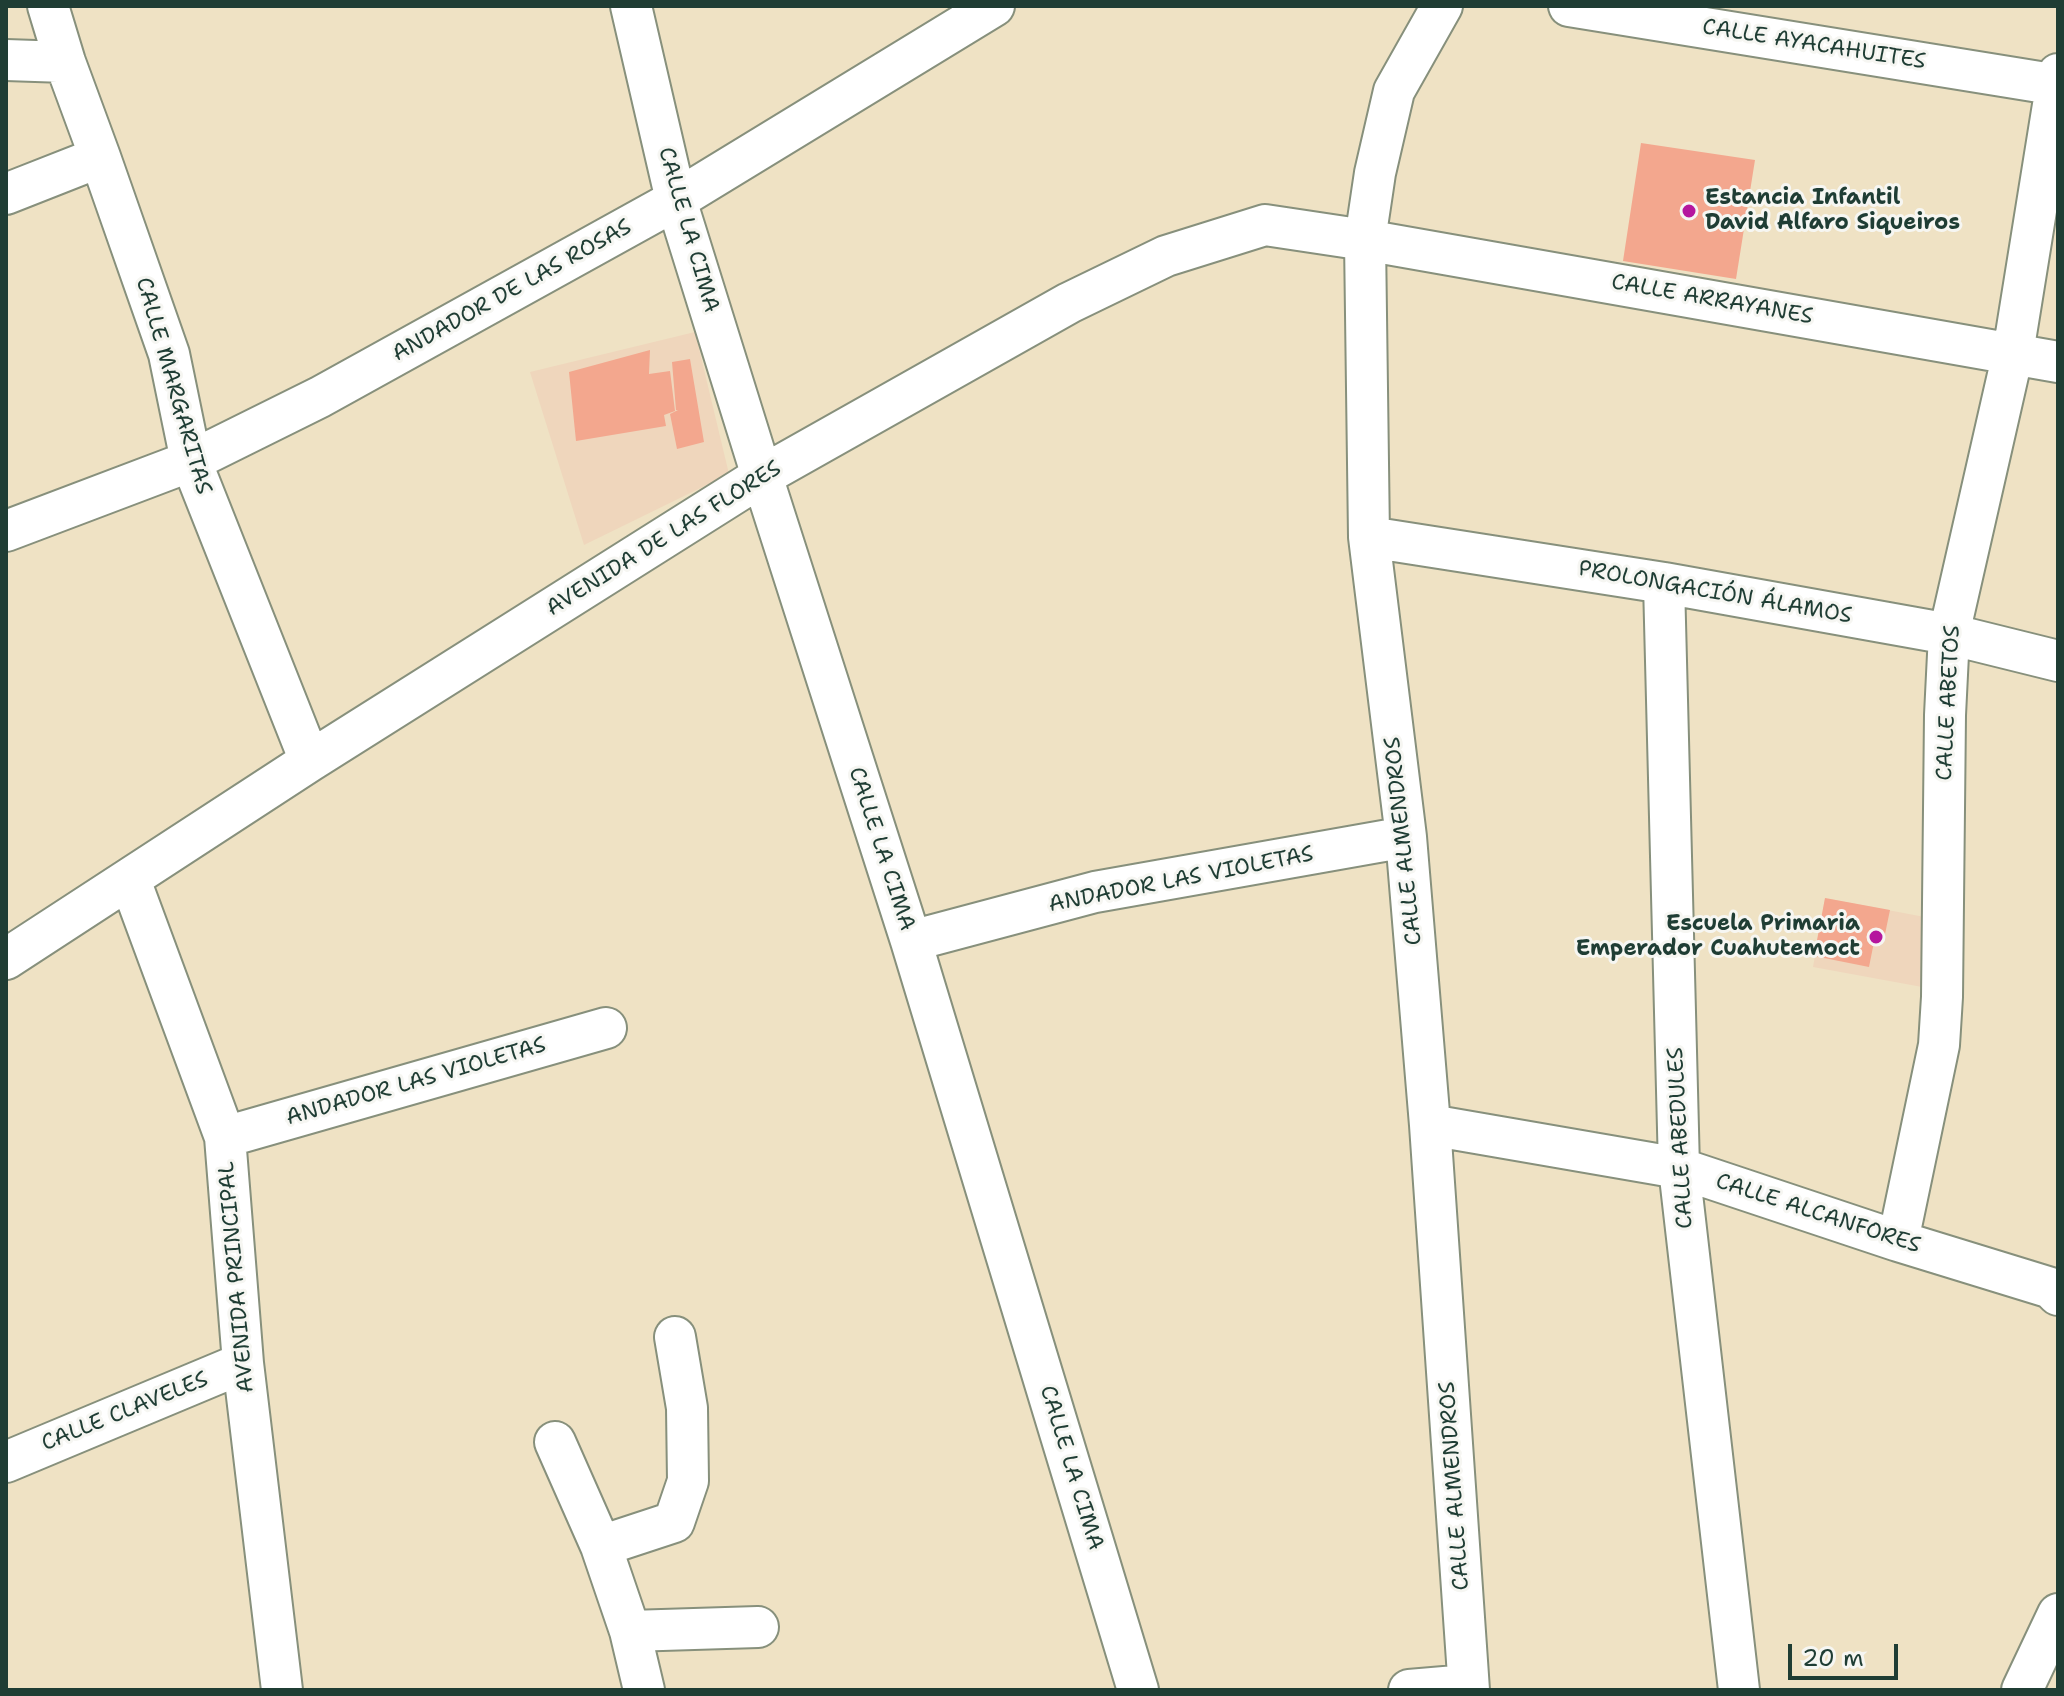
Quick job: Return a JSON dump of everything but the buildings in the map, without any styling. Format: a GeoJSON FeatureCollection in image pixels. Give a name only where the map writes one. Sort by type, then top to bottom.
{"type":"FeatureCollection","features":[{"type":"Feature","properties":{"kind":"street","name":"CALLE MARGARITAS"},"geometry":{"type":"LineString","coordinates":[[48,6],[169,354],[191,461],[310,761]]}},
{"type":"Feature","properties":{"kind":"street","name":"CALLE LA CIMA"},"geometry":{"type":"LineString","coordinates":[[631,6],[676,200],[911,941],[1138,1690]]}},
{"type":"Feature","properties":{"kind":"street","name":"ANDADOR DE LAS ROSAS"},"geometry":{"type":"LineString","coordinates":[[6,531],[191,461],[334,390],[676,200],[994,6]]}},
{"type":"Feature","properties":{"kind":"street","name":"CALLE ALMENDROS"},"geometry":{"type":"LineString","coordinates":[[1442,6],[1394,91],[1375,173],[1365,240],[1369,537],[1406,837],[1430,1125],[1469,1688]]}},
{"type":"Feature","properties":{"kind":"street","name":"CALLE AYACAHUITES"},"geometry":{"type":"LineString","coordinates":[[1569,6],[2057,81]]}},
{"type":"Feature","properties":{"kind":"street"},"geometry":{"type":"LineString","coordinates":[[6,60],[65,62]]}},
{"type":"Feature","properties":{"kind":"street","name":"CALLE ABETOS"},"geometry":{"type":"LineString","coordinates":[[1898,1241],[1939,1045],[1949,634],[2013,353],[2057,81]]}},
{"type":"Feature","properties":{"kind":"street"},"geometry":{"type":"LineString","coordinates":[[6,194],[100,157]]}},
{"type":"Feature","properties":{"kind":"street","name":"AVENIDA DE LAS FLORES"},"geometry":{"type":"LineString","coordinates":[[6,959],[310,761],[762,476],[1069,303],[1166,256],[1265,225],[1365,240]]}},
{"type":"Feature","properties":{"kind":"street","name":"CALLE ARRAYANES"},"geometry":{"type":"LineString","coordinates":[[1365,240],[2058,362]]}},
{"type":"Feature","properties":{"kind":"street","name":"PROLONGACIÓN ÁLAMOS"},"geometry":{"type":"LineString","coordinates":[[1369,537],[1664,583],[1949,634],[2058,661]]}},
{"type":"Feature","properties":{"kind":"street","name":"CALLE ABEDULES"},"geometry":{"type":"LineString","coordinates":[[1664,583],[1679,1168],[1739,1690]]}},
{"type":"Feature","properties":{"kind":"street","name":"ANDADOR LAS VIOLETAS"},"geometry":{"type":"LineString","coordinates":[[911,941],[1095,892],[1406,837]]}},
{"type":"Feature","properties":{"kind":"street","name":"AVENIDA PRINCIPAL"},"geometry":{"type":"LineString","coordinates":[[130,880],[225,1137],[243,1363],[282,1690]]}},
{"type":"Feature","properties":{"kind":"street","name":"ANDADOR LAS VIOLETAS"},"geometry":{"type":"LineString","coordinates":[[225,1137],[606,1028]]}},
{"type":"Feature","properties":{"kind":"street","name":"CALLE ALCANFORES"},"geometry":{"type":"LineString","coordinates":[[1430,1125],[1679,1168],[2051,1288],[2058,1295]]}},
{"type":"Feature","properties":{"kind":"street"},"geometry":{"type":"LineString","coordinates":[[601,1546],[674,1522],[688,1481],[687,1408],[675,1337]]}},
{"type":"Feature","properties":{"kind":"street","name":"CALLE CLAVELES"},"geometry":{"type":"LineString","coordinates":[[6,1462],[243,1363]]}},
{"type":"Feature","properties":{"kind":"street"},"geometry":{"type":"LineString","coordinates":[[555,1442],[601,1546],[630,1631],[644,1690]]}},
{"type":"Feature","properties":{"kind":"street"},"geometry":{"type":"LineString","coordinates":[[2022,1690],[2058,1614]]}},
{"type":"Feature","properties":{"kind":"street"},"geometry":{"type":"LineString","coordinates":[[630,1631],[758,1627]]}},
{"type":"Feature","properties":{"kind":"street"},"geometry":{"type":"LineString","coordinates":[[1409,1690],[1469,1688]]}},
{"type":"Feature","properties":{"kind":"shaded area"},"geometry":{"type":"Polygon","coordinates":[[[695,332],[729,474],[584,545],[530,372],[695,332]]]}},
{"type":"Feature","properties":{"kind":"shaded area","name":"Escuela Primaria Emperador Cuahutemoct"},"geometry":{"type":"Polygon","coordinates":[[[1825,898],[1935,919],[1933,989],[1813,967],[1825,898]]]}},
{"type":"Feature","properties":{"kind":"place","name":"Estancia Infantil David Alfaro Siqueiros"},"geometry":{"type":"Point","coordinates":[1689,211]}},
{"type":"Feature","properties":{"kind":"place","name":"Escuela Primaria Emperador Cuahutemoct"},"geometry":{"type":"Point","coordinates":[1876,937]}}]}
